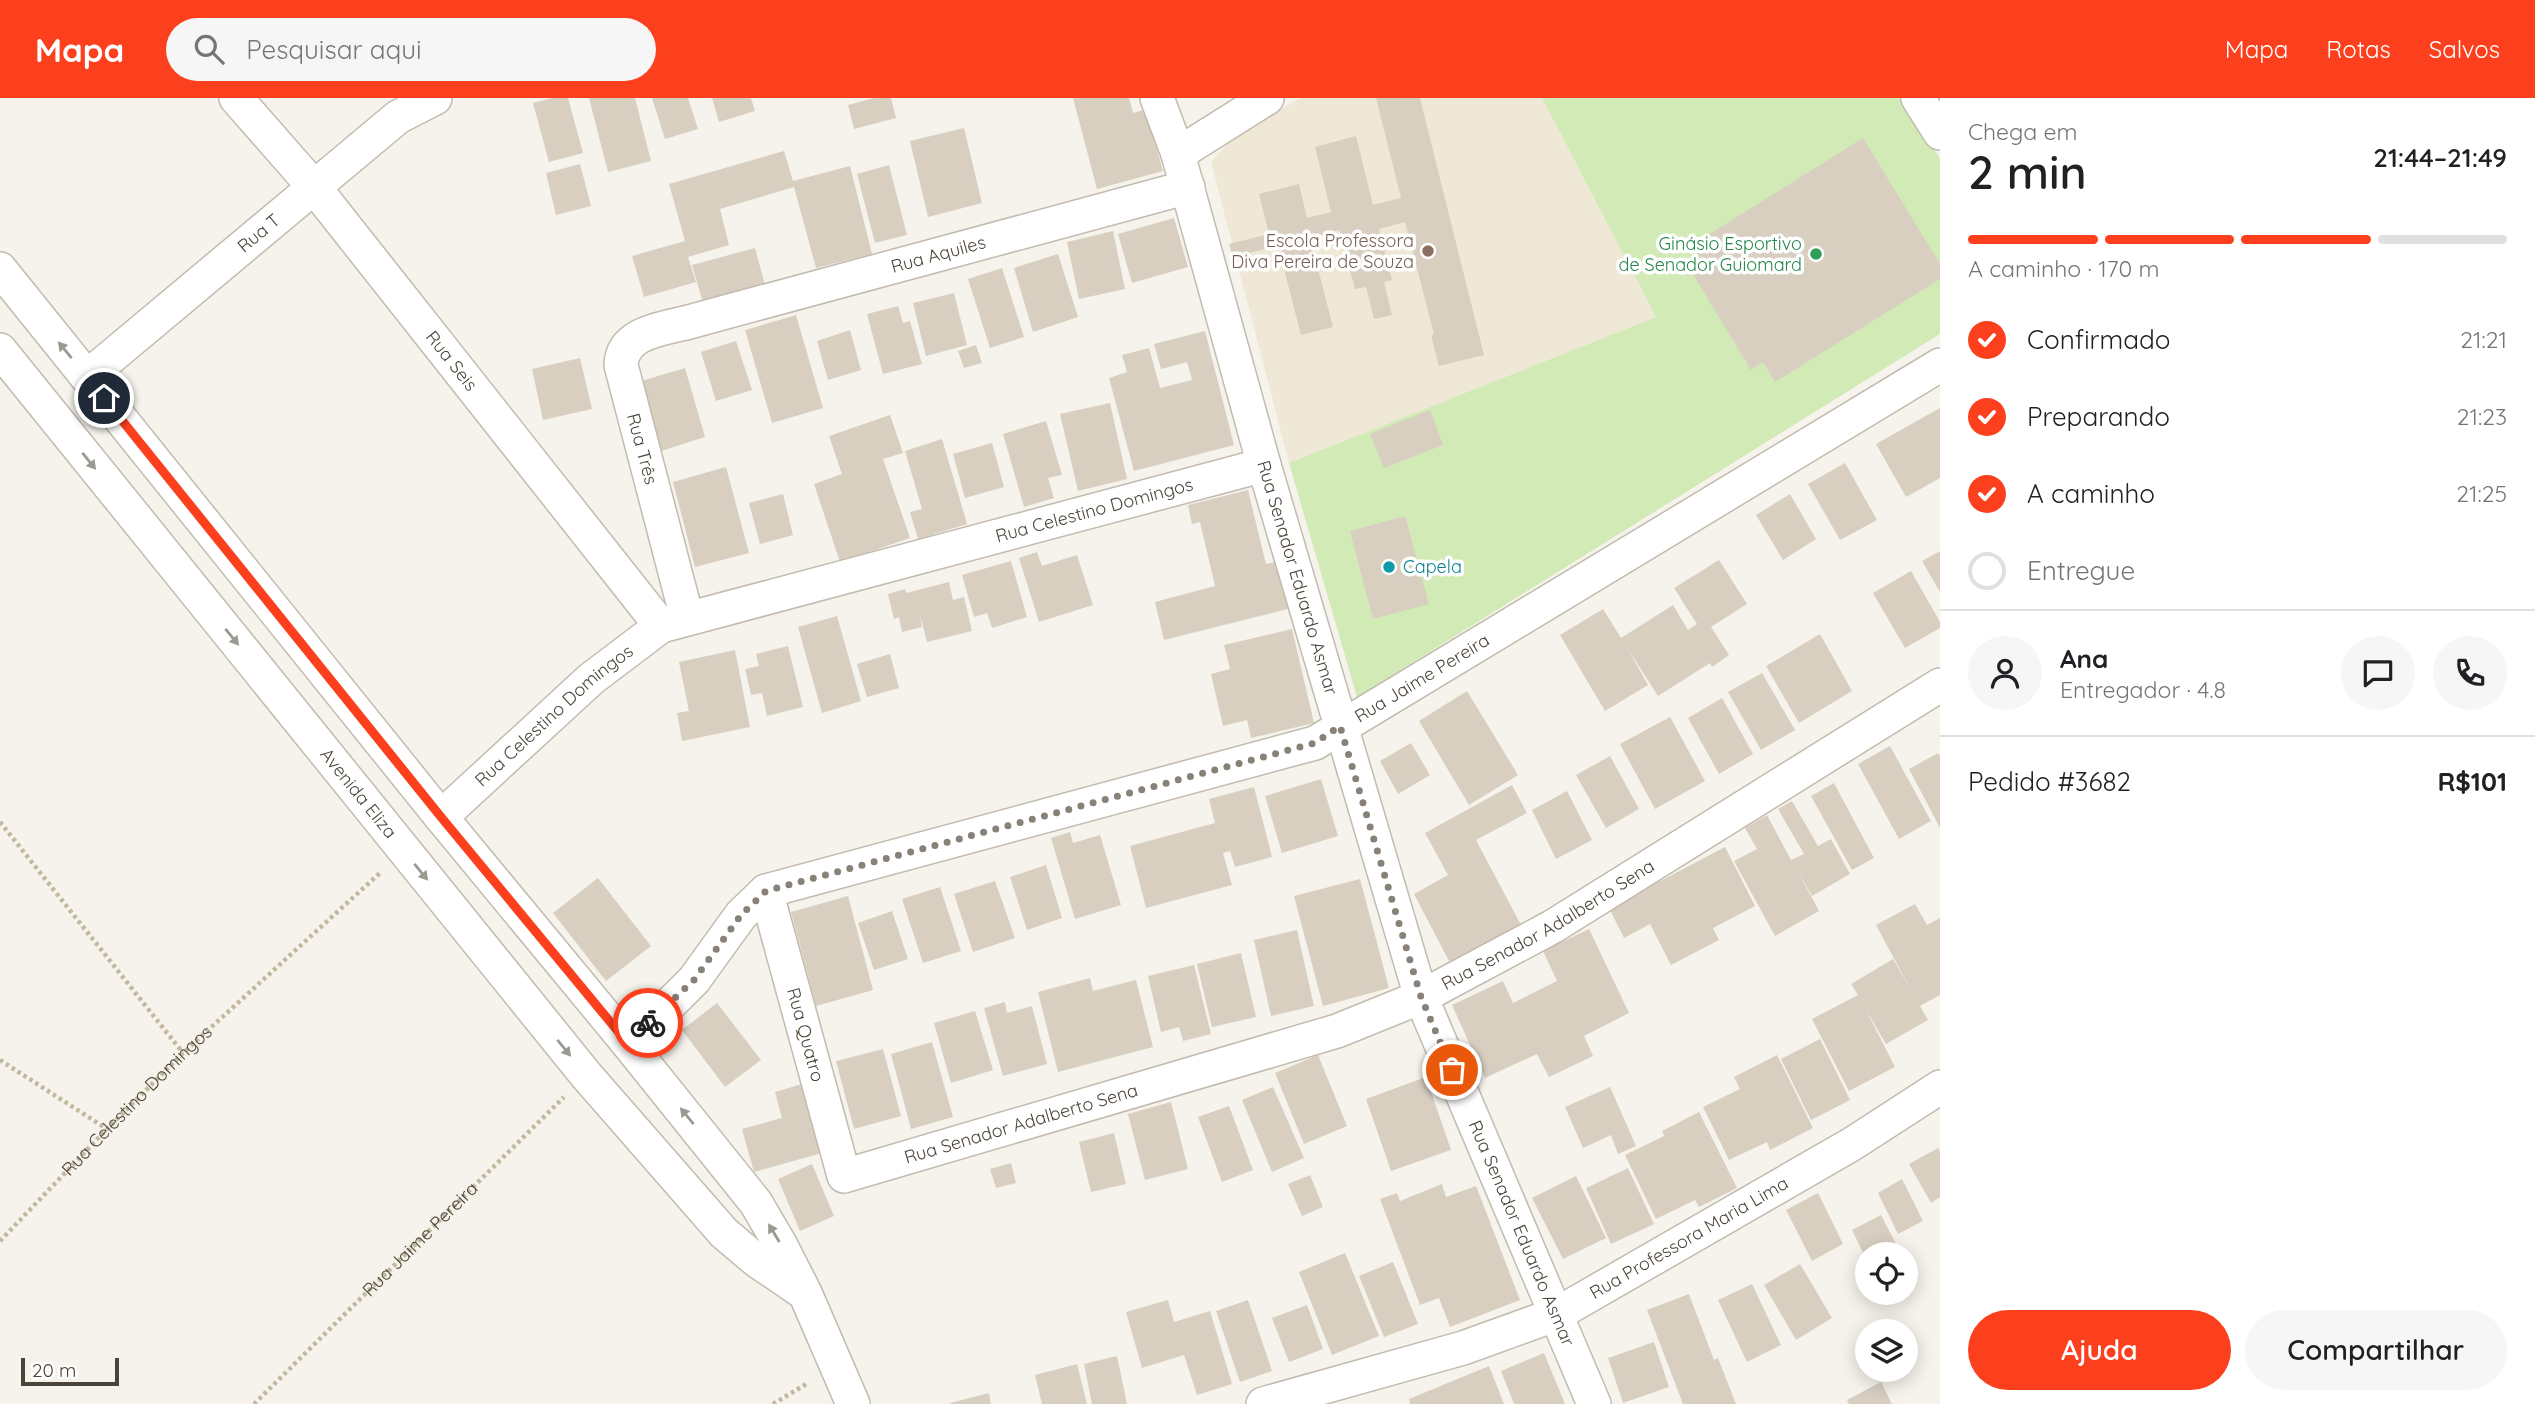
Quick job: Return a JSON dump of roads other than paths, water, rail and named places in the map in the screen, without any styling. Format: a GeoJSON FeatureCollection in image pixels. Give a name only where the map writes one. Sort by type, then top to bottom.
{"type":"FeatureCollection","features":[{"type":"Feature","properties":{"kind":"street","name":"Rua Seis"},"geometry":{"type":"LineString","coordinates":[[236,98],[314,187],[674,622]]}},
{"type":"Feature","properties":{"kind":"street","name":"Rua T"},"geometry":{"type":"LineString","coordinates":[[87,377],[398,117],[435,98]]}},
{"type":"Feature","properties":{"kind":"street","name":"Rua Senador Eduardo Asmar"},"geometry":{"type":"LineString","coordinates":[[1157,98],[1188,187],[1264,465],[1421,997],[1594,1404]]}},
{"type":"Feature","properties":{"kind":"street"},"geometry":{"type":"LineString","coordinates":[[1178,154],[1267,98]]}},
{"type":"Feature","properties":{"kind":"street"},"geometry":{"type":"LineString","coordinates":[[1919,98],[1940,133]]}},
{"type":"Feature","properties":{"kind":"street","name":"Rua Aquiles"},"geometry":{"type":"LineString","coordinates":[[689,321],[1188,187]]}},
{"type":"Feature","properties":{"kind":"street"},"geometry":{"type":"LineString","coordinates":[[0,270],[756,1203],[805,1293],[853,1404]]}},
{"type":"Feature","properties":{"kind":"street","name":"Rua Três"},"geometry":{"type":"LineString","coordinates":[[674,622],[621,360],[625,348],[635,339],[689,321]]}},
{"type":"Feature","properties":{"kind":"street","name":"Avenida Eliza"},"geometry":{"type":"LineString","coordinates":[[0,350],[586,1075],[724,1233],[756,1260],[805,1293]]}},
{"type":"Feature","properties":{"kind":"street","name":"Rua Jaime Pereira"},"geometry":{"type":"LineString","coordinates":[[626,1041],[664,1010],[694,980],[741,915],[766,891],[1315,743],[1940,365]]}},
{"type":"Feature","properties":{"kind":"street","name":"Rua Celestino Domingos"},"geometry":{"type":"LineString","coordinates":[[441,817],[591,679],[674,622],[1264,465]]}},
{"type":"Feature","properties":{"kind":"street","name":"Rua Senador Adalberto Sena"},"geometry":{"type":"LineString","coordinates":[[844,1176],[1338,1031],[1421,997],[1552,927],[1940,685]]}},
{"type":"Feature","properties":{"kind":"street","name":"Rua Quatro"},"geometry":{"type":"LineString","coordinates":[[766,891],[844,1176]]}},
{"type":"Feature","properties":{"kind":"street","name":"Rua Professora Maria Lima"},"geometry":{"type":"LineString","coordinates":[[1263,1404],[1464,1348],[1557,1314],[1852,1144],[1940,1087]]}},
{"type":"Feature","properties":{"kind":"place","name":"Escola Professora Diva Pereira de Souza"},"geometry":{"type":"Point","coordinates":[1428,251]}},
{"type":"Feature","properties":{"kind":"place","name":"Ginásio Esportivo de Senador Guiomard"},"geometry":{"type":"Point","coordinates":[1816,254]}},
{"type":"Feature","properties":{"kind":"place","name":"Capela"},"geometry":{"type":"Point","coordinates":[1389,567]}}]}
